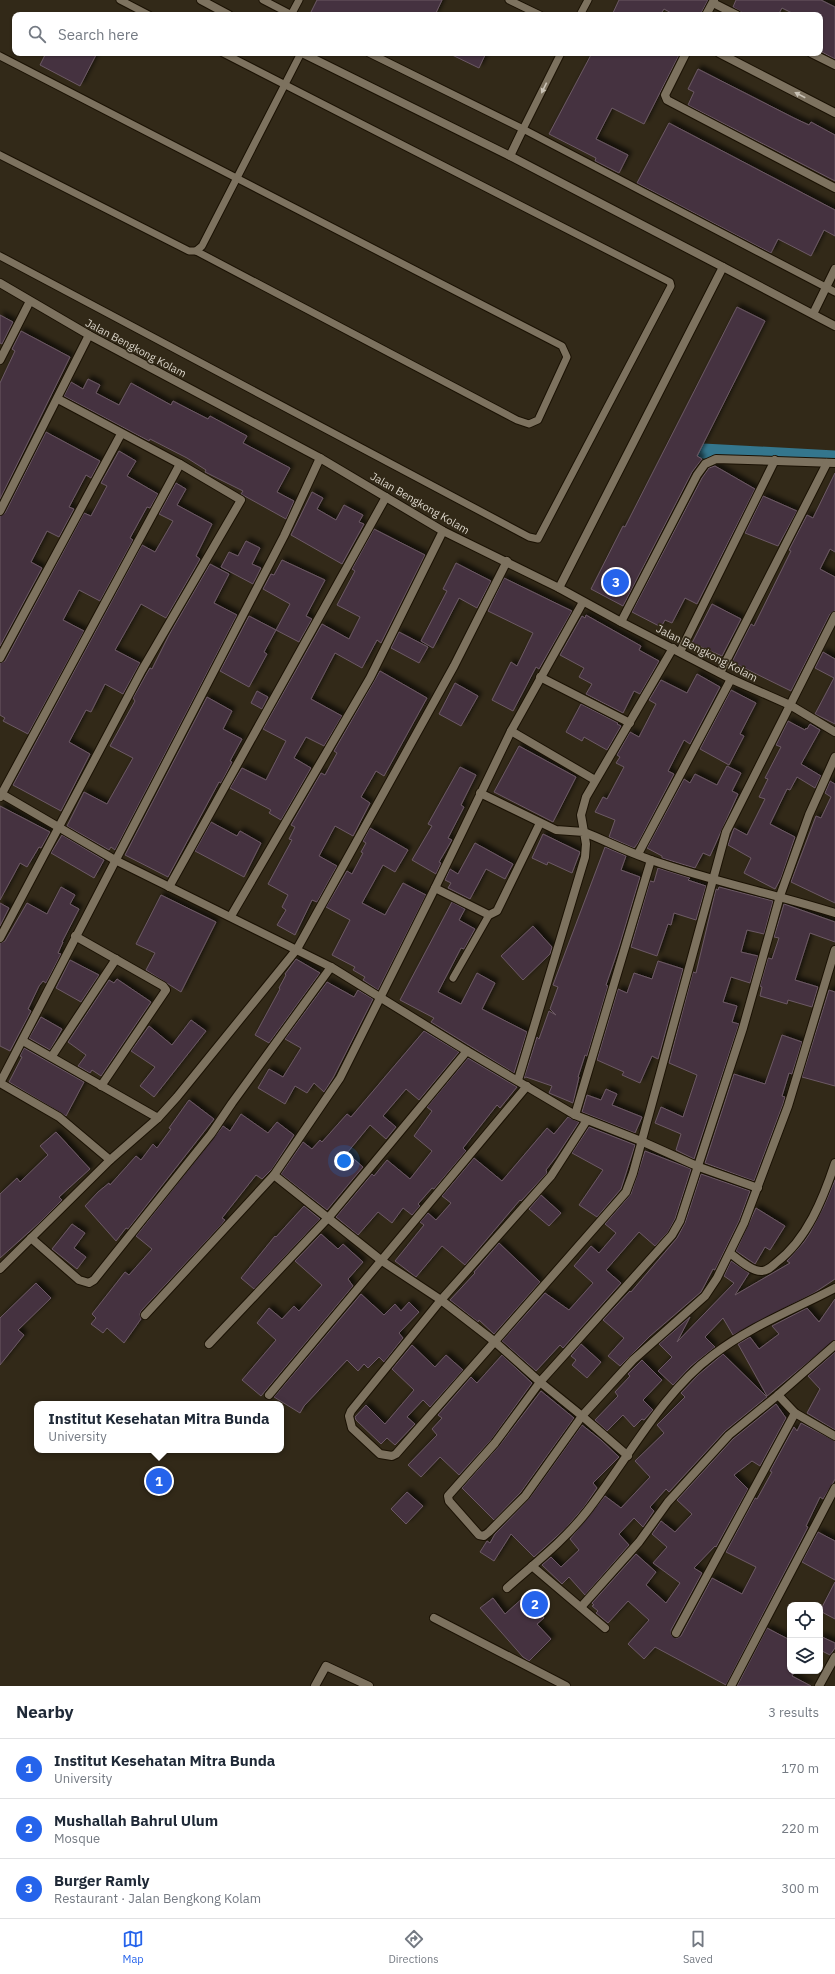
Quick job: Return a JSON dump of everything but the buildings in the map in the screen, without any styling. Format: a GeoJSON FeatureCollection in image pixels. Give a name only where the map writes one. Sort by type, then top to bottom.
{"type":"FeatureCollection","features":[{"type":"Feature","properties":{"kind":"street"},"geometry":{"type":"LineString","coordinates":[[201,0],[223,12]]}},
{"type":"Feature","properties":{"kind":"street"},"geometry":{"type":"LineString","coordinates":[[708,12],[713,1],[732,12]]}},
{"type":"Feature","properties":{"kind":"street"},"geometry":{"type":"LineString","coordinates":[[307,56],[510,156],[835,326]]}},
{"type":"Feature","properties":{"kind":"street"},"geometry":{"type":"LineString","coordinates":[[684,56],[665,95],[667,100],[835,188]]}},
{"type":"Feature","properties":{"kind":"street"},"geometry":{"type":"LineString","coordinates":[[725,56],[835,113]]}},
{"type":"Feature","properties":{"kind":"street"},"geometry":{"type":"LineString","coordinates":[[817,56],[835,65]]}},
{"type":"Feature","properties":{"kind":"street"},"geometry":{"type":"LineString","coordinates":[[510,156],[523,129]]}},
{"type":"Feature","properties":{"kind":"street"},"geometry":{"type":"LineString","coordinates":[[559,588],[723,267]]}},
{"type":"Feature","properties":{"kind":"street"},"geometry":{"type":"LineString","coordinates":[[813,314],[835,269]]}},
{"type":"Feature","properties":{"kind":"street","name":"Jalan Bengkong Kolam"},"geometry":{"type":"LineString","coordinates":[[0,283],[89,335],[320,458],[443,531],[507,561],[731,679],[790,705],[835,732]]}},
{"type":"Feature","properties":{"kind":"street"},"geometry":{"type":"LineString","coordinates":[[0,360],[30,301]]}},
{"type":"Feature","properties":{"kind":"street"},"geometry":{"type":"LineString","coordinates":[[0,511],[58,399],[89,335]]}},
{"type":"Feature","properties":{"kind":"street"},"geometry":{"type":"LineString","coordinates":[[0,938],[142,670],[241,500],[180,464],[121,434],[58,399]]}},
{"type":"Feature","properties":{"kind":"street"},"geometry":{"type":"LineString","coordinates":[[0,658],[121,434]]}},
{"type":"Feature","properties":{"kind":"street"},"geometry":{"type":"LineString","coordinates":[[110,1160],[59,1117],[0,1083],[284,536],[320,458]]}},
{"type":"Feature","properties":{"kind":"street"},"geometry":{"type":"LineString","coordinates":[[621,622],[697,475],[705,464],[716,459],[831,463],[720,673]]}},
{"type":"Feature","properties":{"kind":"street"},"geometry":{"type":"LineString","coordinates":[[518,1080],[585,857],[586,844],[581,823],[582,806],[595,780],[677,650],[775,460]]}},
{"type":"Feature","properties":{"kind":"street"},"geometry":{"type":"LineString","coordinates":[[180,464],[1,795],[59,826],[115,860],[331,967],[467,1051],[575,1115],[641,1141],[699,1167],[758,1188]]}},
{"type":"Feature","properties":{"kind":"street"},"geometry":{"type":"LineString","coordinates":[[169,887],[386,497]]}},
{"type":"Feature","properties":{"kind":"street"},"geometry":{"type":"LineString","coordinates":[[230,916],[370,678],[443,531]]}},
{"type":"Feature","properties":{"kind":"street"},"geometry":{"type":"LineString","coordinates":[[0,1269],[110,1160],[158,1118],[177,1097],[297,949],[454,666],[507,561]]}},
{"type":"Feature","properties":{"kind":"street"},"geometry":{"type":"LineString","coordinates":[[146,1315],[274,1175],[340,1078],[435,888],[511,731],[583,602]]}},
{"type":"Feature","properties":{"kind":"street"},"geometry":{"type":"LineString","coordinates":[[587,1120],[551,1176],[441,1300],[349,1416],[352,1428],[380,1454],[392,1456],[396,1454],[494,1340],[626,1192],[633,1173],[726,832],[835,616]]}},
{"type":"Feature","properties":{"kind":"street"},"geometry":{"type":"LineString","coordinates":[[540,677],[630,723]]}},
{"type":"Feature","properties":{"kind":"street"},"geometry":{"type":"LineString","coordinates":[[638,854],[731,679]]}},
{"type":"Feature","properties":{"kind":"street"},"geometry":{"type":"LineString","coordinates":[[511,731],[595,780]]}},
{"type":"Feature","properties":{"kind":"street"},"geometry":{"type":"LineString","coordinates":[[835,756],[809,815],[780,896],[743,1028],[685,1210],[672,1235],[540,1382],[495,1443],[448,1496],[449,1501],[479,1535],[484,1536],[489,1532],[526,1496],[582,1416],[633,1360],[705,1296],[717,1278],[730,1253],[758,1188],[788,1106],[835,950]]}},
{"type":"Feature","properties":{"kind":"street"},"geometry":{"type":"LineString","coordinates":[[480,793],[556,830],[584,832],[651,860],[712,879],[780,896],[835,913]]}},
{"type":"Feature","properties":{"kind":"street"},"geometry":{"type":"LineString","coordinates":[[435,888],[489,915],[497,910],[540,823]]}},
{"type":"Feature","properties":{"kind":"street"},"geometry":{"type":"LineString","coordinates":[[575,1115],[651,860]]}},
{"type":"Feature","properties":{"kind":"street"},"geometry":{"type":"LineString","coordinates":[[76,936],[163,986],[166,990],[101,1086]]}},
{"type":"Feature","properties":{"kind":"street"},"geometry":{"type":"LineString","coordinates":[[52,1056],[116,959]]}},
{"type":"Feature","properties":{"kind":"street"},"geometry":{"type":"LineString","coordinates":[[31,1238],[78,1280],[89,1283],[94,1280],[211,1134],[232,1102],[331,967]]}},
{"type":"Feature","properties":{"kind":"street"},"geometry":{"type":"LineString","coordinates":[[23,1041],[52,1056],[158,1118]]}},
{"type":"Feature","properties":{"kind":"street"},"geometry":{"type":"LineString","coordinates":[[209,1344],[329,1217],[467,1051]]}},
{"type":"Feature","properties":{"kind":"street"},"geometry":{"type":"LineString","coordinates":[[269,1395],[527,1086]]}},
{"type":"Feature","properties":{"kind":"street"},"geometry":{"type":"LineString","coordinates":[[730,1253],[752,1269],[763,1271],[768,1269],[789,1253],[801,1240],[810,1223],[835,1164]]}},
{"type":"Feature","properties":{"kind":"street"},"geometry":{"type":"LineString","coordinates":[[274,1175],[329,1217],[382,1261],[441,1300],[494,1340],[540,1382],[628,1456]]}},
{"type":"Feature","properties":{"kind":"street"},"geometry":{"type":"LineString","coordinates":[[507,1588],[572,1529],[628,1456],[659,1410],[686,1379],[712,1355],[764,1324],[835,1288]]}},
{"type":"Feature","properties":{"kind":"street"},"geometry":{"type":"LineString","coordinates":[[581,1607],[630,1553],[668,1502],[729,1435],[778,1395],[835,1345]]}},
{"type":"Feature","properties":{"kind":"street"},"geometry":{"type":"LineString","coordinates":[[778,1395],[795,1413],[835,1436]]}},
{"type":"Feature","properties":{"kind":"street"},"geometry":{"type":"LineString","coordinates":[[676,1633],[795,1413]]}},
{"type":"Feature","properties":{"kind":"street"},"geometry":{"type":"LineString","coordinates":[[731,1686],[835,1488]]}},
{"type":"Feature","properties":{"kind":"street"},"geometry":{"type":"LineString","coordinates":[[532,1566],[605,1628]]}},
{"type":"Feature","properties":{"kind":"street"},"geometry":{"type":"LineString","coordinates":[[434,1618],[566,1686]]}},
{"type":"Feature","properties":{"kind":"street"},"geometry":{"type":"LineString","coordinates":[[819,1686],[835,1657]]}},
{"type":"Feature","properties":{"kind":"street"},"geometry":{"type":"LineString","coordinates":[[315,1686],[326,1666],[370,1686]]}},
{"type":"Feature","properties":{"kind":"lane"},"geometry":{"type":"LineString","coordinates":[[120,0],[143,12]]}},
{"type":"Feature","properties":{"kind":"lane"},"geometry":{"type":"LineString","coordinates":[[263,0],[286,12]]}},
{"type":"Feature","properties":{"kind":"lane"},"geometry":{"type":"LineString","coordinates":[[293,12],[299,0]]}},
{"type":"Feature","properties":{"kind":"lane"},"geometry":{"type":"LineString","coordinates":[[510,0],[534,12]]}},
{"type":"Feature","properties":{"kind":"lane"},"geometry":{"type":"LineString","coordinates":[[582,12],[588,0]]}},
{"type":"Feature","properties":{"kind":"lane"},"geometry":{"type":"LineString","coordinates":[[0,56],[562,346],[567,357],[538,420],[529,424],[517,420],[196,251],[189,251],[0,156]]}},
{"type":"Feature","properties":{"kind":"lane"},"geometry":{"type":"LineString","coordinates":[[0,256],[529,537],[538,539],[671,286],[670,282],[229,56]]}},
{"type":"Feature","properties":{"kind":"lane"},"geometry":{"type":"LineString","coordinates":[[196,251],[202,246],[299,56]]}},
{"type":"Feature","properties":{"kind":"lane"},"geometry":{"type":"LineString","coordinates":[[375,56],[523,129],[835,292]]}},
{"type":"Feature","properties":{"kind":"lane"},"geometry":{"type":"LineString","coordinates":[[523,129],[560,56]]}},
{"type":"Feature","properties":{"kind":"lane"},"geometry":{"type":"LineString","coordinates":[[453,978],[489,915]]}},
{"type":"Feature","properties":{"kind":"waterway"},"geometry":{"type":"LineString","coordinates":[[703,451],[835,458]]}},
{"type":"Feature","properties":{"kind":"place","name":"Burger Ramly"},"geometry":{"type":"Point","coordinates":[616,582]}},
{"type":"Feature","properties":{"kind":"place","name":"Institut Kesehatan Mitra Bunda"},"geometry":{"type":"Point","coordinates":[159,1481]}},
{"type":"Feature","properties":{"kind":"place","name":"Mushallah Bahrul Ulum"},"geometry":{"type":"Point","coordinates":[535,1604]}}]}
